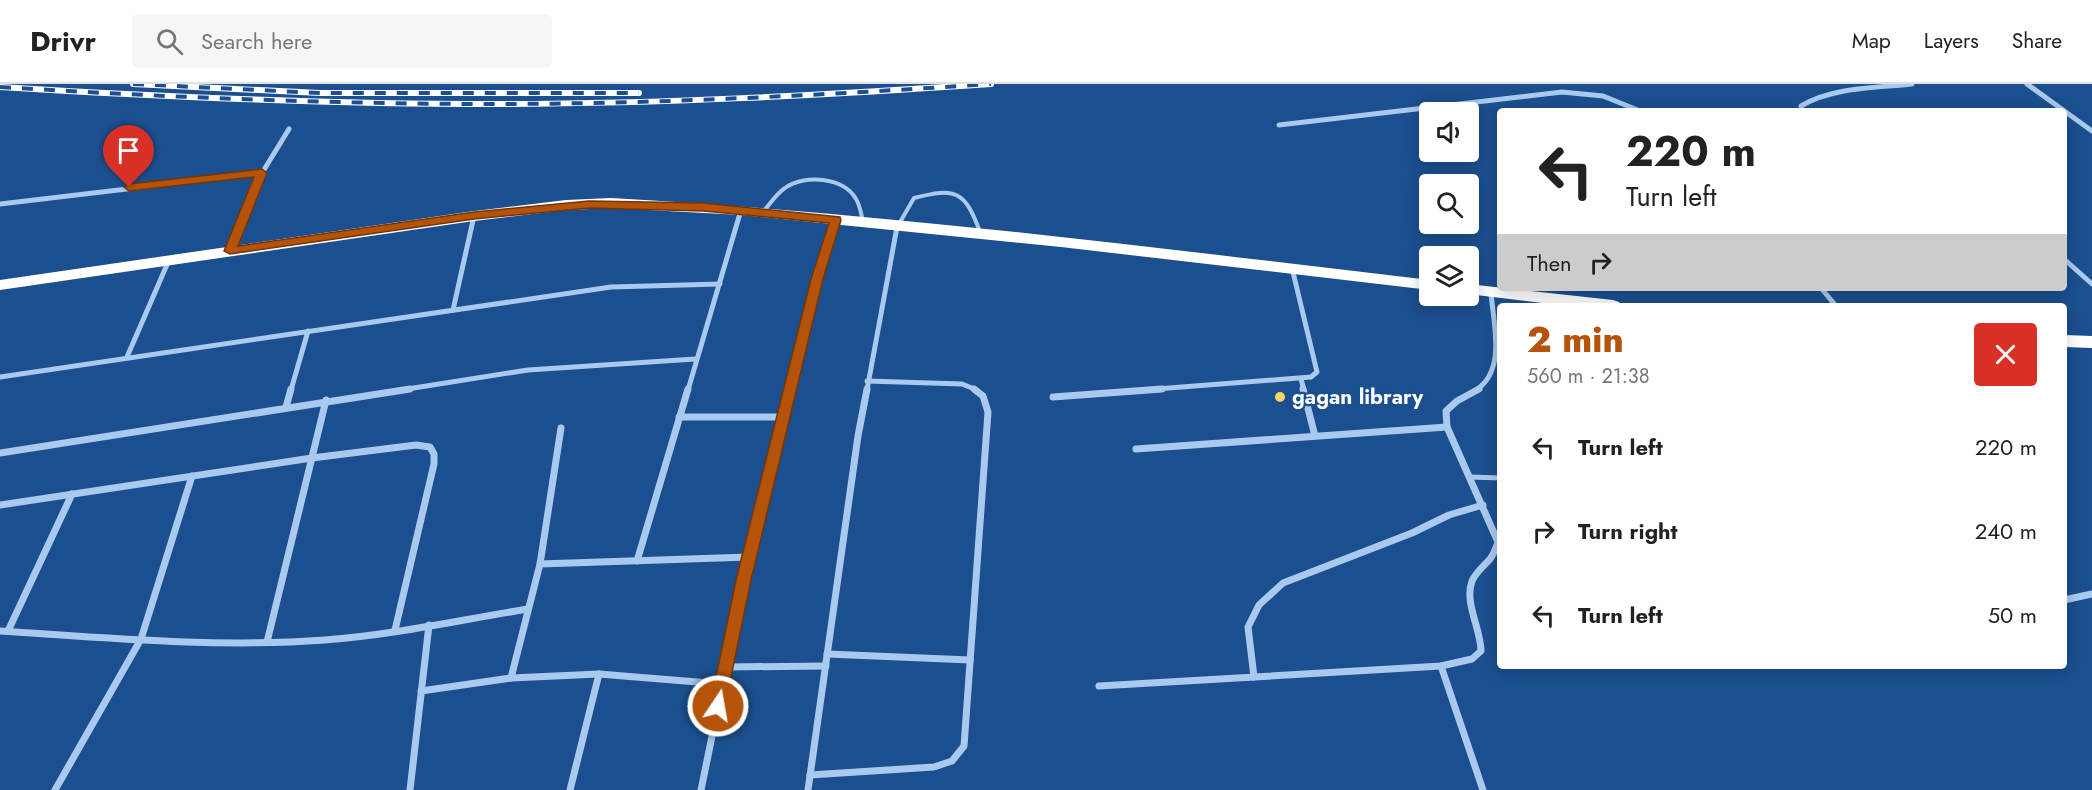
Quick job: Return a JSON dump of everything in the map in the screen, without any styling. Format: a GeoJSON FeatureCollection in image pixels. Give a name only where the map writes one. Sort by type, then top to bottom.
{"type":"FeatureCollection","features":[{"type":"Feature","properties":{"kind":"highway"},"geometry":{"type":"LineString","coordinates":[[0,285],[474,216],[566,205],[611,203],[764,212],[1419,284]]}},
{"type":"Feature","properties":{"kind":"highway"},"geometry":{"type":"LineString","coordinates":[[1479,290],[1587,303]]}},
{"type":"Feature","properties":{"kind":"highway"},"geometry":{"type":"LineString","coordinates":[[2067,341],[2092,342]]}},
{"type":"Feature","properties":{"kind":"street"},"geometry":{"type":"LineString","coordinates":[[1802,108],[1807,100],[1824,95],[1912,84]]}},
{"type":"Feature","properties":{"kind":"street"},"geometry":{"type":"LineString","coordinates":[[2026,84],[2060,108]]}},
{"type":"Feature","properties":{"kind":"street"},"geometry":{"type":"LineString","coordinates":[[1279,125],[1562,92],[1592,92],[1608,95],[1635,108]]}},
{"type":"Feature","properties":{"kind":"street"},"geometry":{"type":"LineString","coordinates":[[2067,113],[2092,131]]}},
{"type":"Feature","properties":{"kind":"street"},"geometry":{"type":"LineString","coordinates":[[230,251],[262,173],[289,129]]}},
{"type":"Feature","properties":{"kind":"street"},"geometry":{"type":"LineString","coordinates":[[0,204],[262,173]]}},
{"type":"Feature","properties":{"kind":"street"},"geometry":{"type":"LineString","coordinates":[[637,561],[741,210]]}},
{"type":"Feature","properties":{"kind":"street"},"geometry":{"type":"LineString","coordinates":[[453,310],[474,216]]}},
{"type":"Feature","properties":{"kind":"street"},"geometry":{"type":"LineString","coordinates":[[701,790],[750,557],[817,279],[836,220]]}},
{"type":"Feature","properties":{"kind":"street"},"geometry":{"type":"LineString","coordinates":[[808,790],[867,381],[897,226]]}},
{"type":"Feature","properties":{"kind":"street"},"geometry":{"type":"LineString","coordinates":[[127,357],[169,260]]}},
{"type":"Feature","properties":{"kind":"street"},"geometry":{"type":"LineString","coordinates":[[2067,262],[2092,284]]}},
{"type":"Feature","properties":{"kind":"street"},"geometry":{"type":"LineString","coordinates":[[1053,397],[1311,377],[1317,372],[1292,268]]}},
{"type":"Feature","properties":{"kind":"street"},"geometry":{"type":"LineString","coordinates":[[0,376],[610,287],[720,284]]}},
{"type":"Feature","properties":{"kind":"street"},"geometry":{"type":"LineString","coordinates":[[1824,291],[1834,303]]}},
{"type":"Feature","properties":{"kind":"street"},"geometry":{"type":"LineString","coordinates":[[1491,292],[1495,358],[1490,378],[1478,389],[1457,398],[1446,411],[1447,427],[1497,540]]}},
{"type":"Feature","properties":{"kind":"street"},"geometry":{"type":"LineString","coordinates":[[286,407],[308,331]]}},
{"type":"Feature","properties":{"kind":"street"},"geometry":{"type":"LineString","coordinates":[[0,453],[528,370],[695,359]]}},
{"type":"Feature","properties":{"kind":"street"},"geometry":{"type":"LineString","coordinates":[[1301,379],[1315,436]]}},
{"type":"Feature","properties":{"kind":"street"},"geometry":{"type":"LineString","coordinates":[[810,775],[934,767],[952,761],[964,746],[988,412],[985,396],[976,389],[962,384],[867,381]]}},
{"type":"Feature","properties":{"kind":"street"},"geometry":{"type":"LineString","coordinates":[[267,642],[326,400]]}},
{"type":"Feature","properties":{"kind":"street"},"geometry":{"type":"LineString","coordinates":[[679,417],[784,417]]}},
{"type":"Feature","properties":{"kind":"street"},"geometry":{"type":"LineString","coordinates":[[1136,449],[1447,427]]}},
{"type":"Feature","properties":{"kind":"street"},"geometry":{"type":"LineString","coordinates":[[512,678],[540,564],[561,428]]}},
{"type":"Feature","properties":{"kind":"street"},"geometry":{"type":"LineString","coordinates":[[0,505],[312,458],[416,445],[430,447],[434,454],[434,464],[394,630]]}},
{"type":"Feature","properties":{"kind":"street"},"geometry":{"type":"LineString","coordinates":[[55,790],[141,639],[192,476]]}},
{"type":"Feature","properties":{"kind":"street"},"geometry":{"type":"LineString","coordinates":[[72,494],[4,631],[141,639],[267,642],[322,639],[394,630],[528,609]]}},
{"type":"Feature","properties":{"kind":"street"},"geometry":{"type":"LineString","coordinates":[[1254,677],[1248,627],[1259,605],[1283,583],[1412,533],[1449,515],[1483,506]]}},
{"type":"Feature","properties":{"kind":"street"},"geometry":{"type":"LineString","coordinates":[[1099,686],[1441,666],[1472,659],[1481,651],[1482,638],[1473,606],[1471,585],[1492,556],[1497,544]]}},
{"type":"Feature","properties":{"kind":"street"},"geometry":{"type":"LineString","coordinates":[[540,564],[750,557]]}},
{"type":"Feature","properties":{"kind":"street"},"geometry":{"type":"LineString","coordinates":[[2067,599],[2092,594]]}},
{"type":"Feature","properties":{"kind":"street"},"geometry":{"type":"LineString","coordinates":[[410,790],[429,625]]}},
{"type":"Feature","properties":{"kind":"street"},"geometry":{"type":"LineString","coordinates":[[827,654],[970,660]]}},
{"type":"Feature","properties":{"kind":"street"},"geometry":{"type":"LineString","coordinates":[[726,667],[826,666]]}},
{"type":"Feature","properties":{"kind":"street"},"geometry":{"type":"LineString","coordinates":[[1441,666],[1483,790]]}},
{"type":"Feature","properties":{"kind":"street"},"geometry":{"type":"LineString","coordinates":[[421,691],[512,678],[599,674],[723,684]]}},
{"type":"Feature","properties":{"kind":"street"},"geometry":{"type":"LineString","coordinates":[[570,790],[599,674]]}},
{"type":"Feature","properties":{"kind":"lane"},"geometry":{"type":"LineString","coordinates":[[764,212],[786,187],[823,179],[843,186],[855,198],[863,223]]}},
{"type":"Feature","properties":{"kind":"lane"},"geometry":{"type":"LineString","coordinates":[[897,226],[914,198],[938,191],[959,193],[971,205],[981,234]]}},
{"type":"Feature","properties":{"kind":"lane"},"geometry":{"type":"LineString","coordinates":[[1470,477],[1497,477]]}},
{"type":"Feature","properties":{"kind":"railway"},"geometry":{"type":"LineString","coordinates":[[133,84],[320,93],[639,93]]}},
{"type":"Feature","properties":{"kind":"railway"},"geometry":{"type":"LineString","coordinates":[[0,87],[246,99],[493,104],[742,98],[991,84]]}},
{"type":"Feature","properties":{"kind":"place","name":"gagan library"},"geometry":{"type":"Point","coordinates":[1280,397]}},
{"type":"Feature","properties":{"kind":"route"},"geometry":{"type":"LineString","coordinates":[[129,187],[262,173],[230,251],[566,205],[656,204],[836,220],[817,279],[744,580],[718,706]]}}]}
